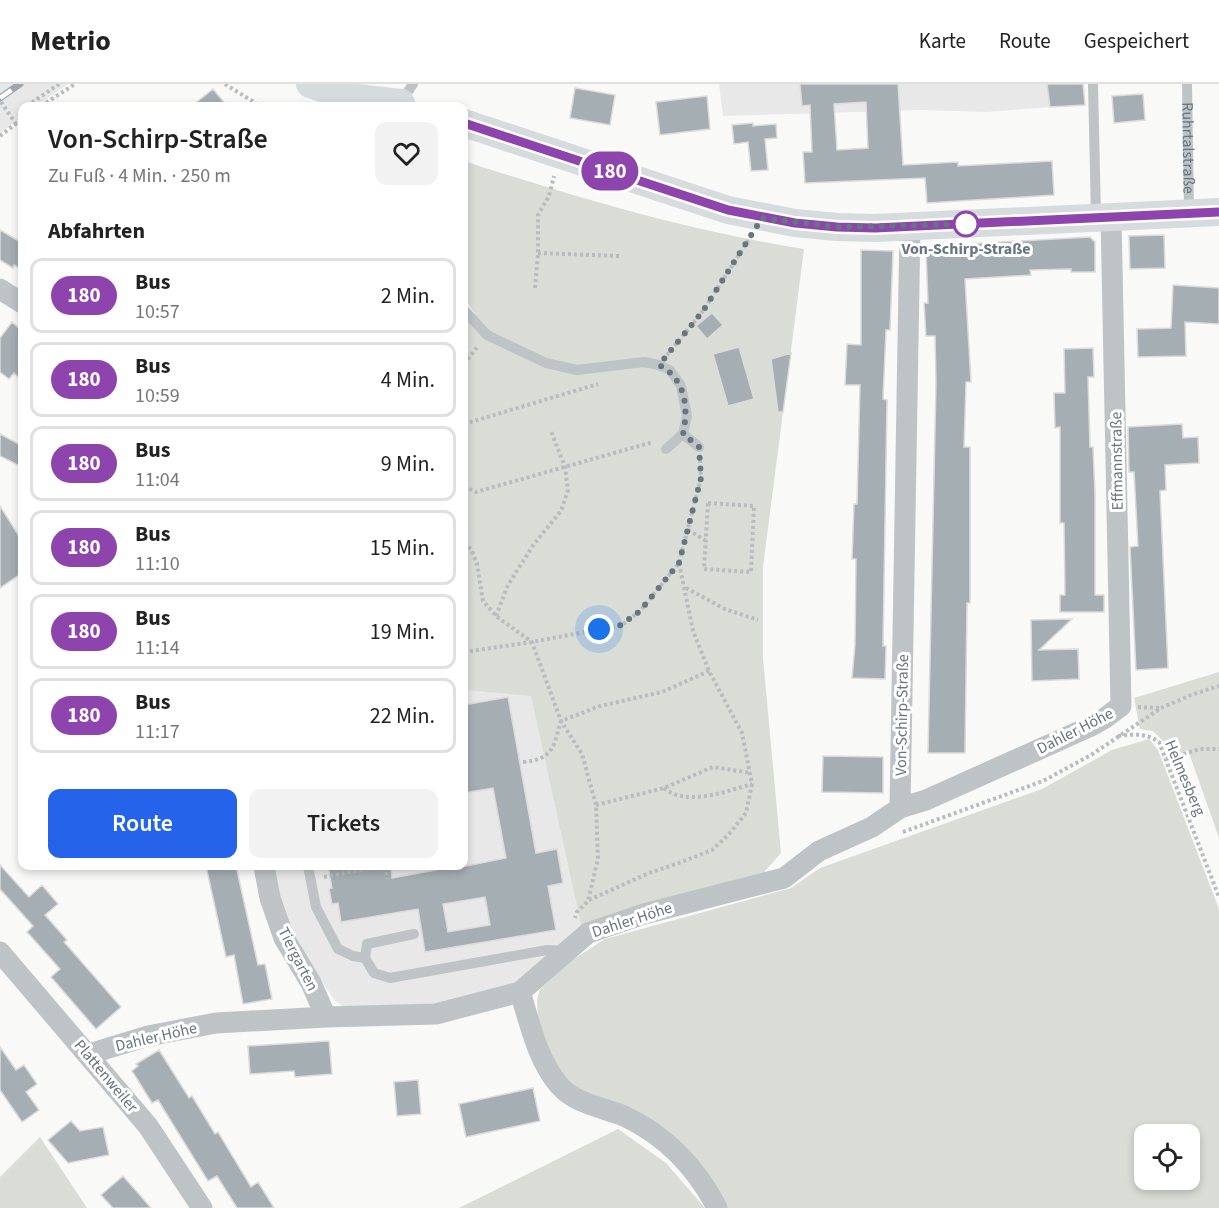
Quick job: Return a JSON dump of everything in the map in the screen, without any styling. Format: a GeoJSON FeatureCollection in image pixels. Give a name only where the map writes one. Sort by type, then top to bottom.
{"type":"FeatureCollection","features":[{"type":"Feature","properties":{"kind":"main road"},"geometry":{"type":"LineString","coordinates":[[310,84],[349,97],[406,100]]}},
{"type":"Feature","properties":{"kind":"main road"},"geometry":{"type":"LineString","coordinates":[[366,84],[406,100]]}},
{"type":"Feature","properties":{"kind":"main road","name":"Ruhrtalstraße"},"geometry":{"type":"LineString","coordinates":[[468,124],[728,210],[762,218],[837,227],[910,226],[1219,212]]}},
{"type":"Feature","properties":{"kind":"street","name":"Effmannstraße"},"geometry":{"type":"LineString","coordinates":[[1103,217],[1121,706]]}},
{"type":"Feature","properties":{"kind":"street","name":"Von-Schirp-Straße"},"geometry":{"type":"LineString","coordinates":[[900,808],[910,226]]}},
{"type":"Feature","properties":{"kind":"street"},"geometry":{"type":"LineString","coordinates":[[0,289],[18,300]]}},
{"type":"Feature","properties":{"kind":"street","name":"Dahler Höhe"},"geometry":{"type":"LineString","coordinates":[[88,1054],[148,1036],[216,1023],[436,1014],[520,992],[588,933],[644,914],[784,878],[819,851],[872,827],[900,808],[926,800],[1089,727],[1121,706]]}},
{"type":"Feature","properties":{"kind":"street","name":"Tiergarten"},"geometry":{"type":"LineString","coordinates":[[265,870],[270,898],[284,938],[310,983],[326,1017]]}},
{"type":"Feature","properties":{"kind":"street","name":"Plattenweiler"},"geometry":{"type":"LineString","coordinates":[[0,952],[148,1126],[202,1208]]}},
{"type":"Feature","properties":{"kind":"street"},"geometry":{"type":"LineString","coordinates":[[520,992],[542,1061],[559,1085],[573,1098],[645,1126],[663,1139],[694,1170],[717,1208]]}},
{"type":"Feature","properties":{"kind":"lane"},"geometry":{"type":"LineString","coordinates":[[1093,84],[1103,217]]}},
{"type":"Feature","properties":{"kind":"lane","name":"Ruhrtalstraße"},"geometry":{"type":"LineString","coordinates":[[1187,84],[1189,212]]}},
{"type":"Feature","properties":{"kind":"lane"},"geometry":{"type":"LineString","coordinates":[[468,314],[487,335],[546,363],[577,370],[628,370],[644,362],[670,370],[681,386],[687,416],[683,434],[663,445]]}},
{"type":"Feature","properties":{"kind":"lane"},"geometry":{"type":"LineString","coordinates":[[683,434],[699,447]]}},
{"type":"Feature","properties":{"kind":"lane"},"geometry":{"type":"LineString","coordinates":[[309,870],[315,907],[338,949],[353,956],[365,958]]}},
{"type":"Feature","properties":{"kind":"lane"},"geometry":{"type":"LineString","coordinates":[[414,934],[367,944],[365,958],[374,973],[390,978],[547,950],[566,951]]}},
{"type":"Feature","properties":{"kind":"path"},"geometry":{"type":"LineString","coordinates":[[34,102],[59,84]]}},
{"type":"Feature","properties":{"kind":"path"},"geometry":{"type":"LineString","coordinates":[[47,102],[75,84]]}},
{"type":"Feature","properties":{"kind":"path"},"geometry":{"type":"LineString","coordinates":[[225,84],[254,102]]}},
{"type":"Feature","properties":{"kind":"path"},"geometry":{"type":"LineString","coordinates":[[0,136],[16,124],[1,102]]}},
{"type":"Feature","properties":{"kind":"path"},"geometry":{"type":"LineString","coordinates":[[535,288],[538,215],[549,196],[559,154]]}},
{"type":"Feature","properties":{"kind":"path"},"geometry":{"type":"LineString","coordinates":[[659,365],[703,311],[762,218]]}},
{"type":"Feature","properties":{"kind":"path"},"geometry":{"type":"LineString","coordinates":[[538,253],[619,256]]}},
{"type":"Feature","properties":{"kind":"path"},"geometry":{"type":"LineString","coordinates":[[468,359],[487,335]]}},
{"type":"Feature","properties":{"kind":"path"},"geometry":{"type":"LineString","coordinates":[[468,423],[628,370]]}},
{"type":"Feature","properties":{"kind":"path"},"geometry":{"type":"LineString","coordinates":[[496,616],[508,585],[534,544],[561,511],[568,490],[565,467],[551,431]]}},
{"type":"Feature","properties":{"kind":"path"},"geometry":{"type":"LineString","coordinates":[[468,488],[476,492],[565,467],[663,445]]}},
{"type":"Feature","properties":{"kind":"path"},"geometry":{"type":"LineString","coordinates":[[468,651],[621,625],[640,611],[679,563],[701,478],[699,447]]}},
{"type":"Feature","properties":{"kind":"path"},"geometry":{"type":"LineString","coordinates":[[708,503],[754,506],[751,572],[704,569],[706,541],[708,503]]}},
{"type":"Feature","properties":{"kind":"path"},"geometry":{"type":"LineString","coordinates":[[688,530],[706,541]]}},
{"type":"Feature","properties":{"kind":"path"},"geometry":{"type":"LineString","coordinates":[[468,546],[477,564],[483,601],[496,616],[532,642],[561,721],[582,754],[596,805],[598,859],[588,901]]}},
{"type":"Feature","properties":{"kind":"path"},"geometry":{"type":"LineString","coordinates":[[566,951],[577,912],[588,901],[649,873],[679,864],[712,850],[746,813],[752,784],[741,733],[709,671],[693,631],[679,563]]}},
{"type":"Feature","properties":{"kind":"path"},"geometry":{"type":"LineString","coordinates":[[685,588],[725,609],[758,620]]}},
{"type":"Feature","properties":{"kind":"path"},"geometry":{"type":"LineString","coordinates":[[561,721],[600,706],[662,692],[709,671]]}},
{"type":"Feature","properties":{"kind":"path"},"geometry":{"type":"LineString","coordinates":[[523,762],[540,760],[552,750],[561,721]]}},
{"type":"Feature","properties":{"kind":"path","name":"Helmesberg"},"geometry":{"type":"LineString","coordinates":[[1117,736],[1150,735],[1159,742],[1219,897]]}},
{"type":"Feature","properties":{"kind":"path"},"geometry":{"type":"LineString","coordinates":[[1166,759],[1200,749],[1219,749]]}},
{"type":"Feature","properties":{"kind":"path"},"geometry":{"type":"LineString","coordinates":[[596,805],[664,788],[713,767],[751,773]]}},
{"type":"Feature","properties":{"kind":"path"},"geometry":{"type":"LineString","coordinates":[[664,788],[671,794],[685,798],[752,784]]}},
{"type":"Feature","properties":{"kind":"path"},"geometry":{"type":"LineString","coordinates":[[310,880],[359,870]]}},
{"type":"Feature","properties":{"kind":"path"},"geometry":{"type":"LineString","coordinates":[[386,870],[387,879]]}},
{"type":"Feature","properties":{"kind":"shaded area"},"geometry":{"type":"Polygon","coordinates":[[[0,84],[68,84],[43,102],[18,102],[18,120],[0,133],[0,84]]]}},
{"type":"Feature","properties":{"kind":"shaded area"},"geometry":{"type":"Polygon","coordinates":[[[719,84],[1049,84],[1050,107],[987,112],[921,110],[723,116],[719,84]]]}},
{"type":"Feature","properties":{"kind":"shaded area"},"geometry":{"type":"Polygon","coordinates":[[[468,162],[632,212],[718,233],[804,249],[763,567],[763,658],[781,853],[759,878],[581,925],[531,696],[468,690],[468,318],[476,316],[468,303],[468,162]]]}},
{"type":"Feature","properties":{"kind":"shaded area"},"geometry":{"type":"Polygon","coordinates":[[[1219,672],[1219,838],[1188,750],[1177,755],[1153,731],[1140,729],[1134,698],[1219,672]]]}},
{"type":"Feature","properties":{"kind":"shaded area"},"geometry":{"type":"Polygon","coordinates":[[[468,690],[531,695],[581,925],[520,982],[448,1006],[389,1008],[343,1006],[335,1001],[299,947],[277,894],[273,870],[468,870],[468,690]]]}},
{"type":"Feature","properties":{"kind":"shaded area"},"geometry":{"type":"Polygon","coordinates":[[[1149,739],[1158,750],[1219,909],[1219,1208],[720,1208],[664,1133],[577,1092],[553,1064],[539,1036],[537,1000],[540,989],[571,961],[605,939],[791,888],[820,868],[1042,789],[1112,750],[1149,739]]]}},
{"type":"Feature","properties":{"kind":"shaded area"},"geometry":{"type":"Polygon","coordinates":[[[618,1129],[666,1163],[705,1208],[459,1208],[618,1129]]]}},
{"type":"Feature","properties":{"kind":"shaded area"},"geometry":{"type":"Polygon","coordinates":[[[40,1137],[87,1208],[0,1208],[0,1177],[40,1137]]]}},
{"type":"Feature","properties":{"kind":"building"},"geometry":{"type":"Polygon","coordinates":[[[800,84],[898,84],[903,165],[958,162],[958,166],[1052,161],[1054,195],[927,203],[925,178],[805,183],[803,152],[812,152],[810,105],[802,106],[800,84]],[[866,102],[834,104],[837,150],[868,148],[866,102]]]}},
{"type":"Feature","properties":{"kind":"building"},"geometry":{"type":"Polygon","coordinates":[[[1047,84],[1083,84],[1085,105],[1050,107],[1047,84]]]}},
{"type":"Feature","properties":{"kind":"building"},"geometry":{"type":"Polygon","coordinates":[[[575,88],[615,95],[610,125],[570,118],[575,88]]]}},
{"type":"Feature","properties":{"kind":"building"},"geometry":{"type":"Polygon","coordinates":[[[213,89],[224,102],[197,102],[213,89]]]}},
{"type":"Feature","properties":{"kind":"building"},"geometry":{"type":"Polygon","coordinates":[[[1143,94],[1145,120],[1114,123],[1112,96],[1143,94]]]}},
{"type":"Feature","properties":{"kind":"building"},"geometry":{"type":"Polygon","coordinates":[[[707,96],[710,129],[660,135],[656,102],[707,96]]]}},
{"type":"Feature","properties":{"kind":"building"},"geometry":{"type":"Polygon","coordinates":[[[753,123],[753,126],[776,124],[777,138],[765,139],[768,170],[751,171],[748,142],[734,144],[732,125],[753,123]]]}},
{"type":"Feature","properties":{"kind":"building"},"geometry":{"type":"Polygon","coordinates":[[[0,230],[18,241],[18,268],[14,265],[13,268],[0,260],[0,230]]]}},
{"type":"Feature","properties":{"kind":"building"},"geometry":{"type":"Polygon","coordinates":[[[1164,235],[1165,268],[1130,269],[1129,236],[1164,235]]]}},
{"type":"Feature","properties":{"kind":"building"},"geometry":{"type":"Polygon","coordinates":[[[1090,237],[1095,242],[1095,272],[1071,272],[1071,269],[1030,270],[1031,275],[965,279],[971,382],[966,382],[964,447],[970,447],[970,603],[967,603],[965,753],[928,753],[936,382],[935,336],[926,336],[924,303],[928,303],[926,252],[931,246],[1090,237]]]}},
{"type":"Feature","properties":{"kind":"building"},"geometry":{"type":"Polygon","coordinates":[[[861,250],[893,251],[890,330],[886,330],[883,399],[887,400],[883,646],[886,646],[885,679],[852,678],[855,645],[856,559],[852,559],[854,504],[857,504],[860,385],[845,385],[847,344],[861,345],[861,250]]]}},
{"type":"Feature","properties":{"kind":"building"},"geometry":{"type":"Polygon","coordinates":[[[1173,285],[1219,288],[1219,324],[1185,322],[1186,356],[1138,357],[1137,329],[1171,328],[1173,285]]]}},
{"type":"Feature","properties":{"kind":"building"},"geometry":{"type":"Polygon","coordinates":[[[712,313],[723,325],[707,339],[696,326],[712,313]]]}},
{"type":"Feature","properties":{"kind":"building"},"geometry":{"type":"Polygon","coordinates":[[[12,322],[18,327],[18,377],[14,373],[9,379],[0,372],[0,338],[12,322]]]}},
{"type":"Feature","properties":{"kind":"building"},"geometry":{"type":"Polygon","coordinates":[[[739,347],[754,399],[728,406],[713,354],[739,347]]]}},
{"type":"Feature","properties":{"kind":"building"},"geometry":{"type":"Polygon","coordinates":[[[1093,348],[1094,377],[1088,377],[1090,447],[1093,447],[1095,495],[1095,595],[1104,595],[1104,612],[1060,612],[1060,595],[1065,595],[1064,523],[1060,523],[1060,427],[1055,428],[1054,393],[1065,393],[1064,349],[1093,348]]]}},
{"type":"Feature","properties":{"kind":"building"},"geometry":{"type":"Polygon","coordinates":[[[791,353],[783,412],[778,412],[771,359],[791,353]]]}},
{"type":"Feature","properties":{"kind":"building"},"geometry":{"type":"Polygon","coordinates":[[[1182,424],[1183,438],[1198,437],[1199,463],[1165,465],[1166,490],[1160,491],[1168,668],[1136,670],[1130,547],[1138,546],[1134,472],[1129,472],[1128,427],[1182,424]]]}},
{"type":"Feature","properties":{"kind":"building"},"geometry":{"type":"Polygon","coordinates":[[[0,434],[18,444],[18,465],[0,456],[0,434]]]}},
{"type":"Feature","properties":{"kind":"building"},"geometry":{"type":"Polygon","coordinates":[[[0,506],[18,535],[18,576],[0,588],[0,506]]]}},
{"type":"Feature","properties":{"kind":"building"},"geometry":{"type":"Polygon","coordinates":[[[1072,619],[1039,650],[1078,649],[1079,679],[1032,681],[1031,620],[1072,619]]]}},
{"type":"Feature","properties":{"kind":"building"},"geometry":{"type":"Polygon","coordinates":[[[508,697],[536,853],[557,849],[563,883],[548,886],[556,930],[425,952],[418,909],[341,922],[338,903],[332,904],[329,870],[391,870],[392,878],[436,870],[468,870],[468,866],[506,858],[493,788],[468,792],[468,704],[508,697]],[[485,897],[443,904],[448,932],[490,925],[485,897]]]}},
{"type":"Feature","properties":{"kind":"building"},"geometry":{"type":"Polygon","coordinates":[[[823,756],[883,757],[883,793],[822,792],[823,756]]]}},
{"type":"Feature","properties":{"kind":"building"},"geometry":{"type":"Polygon","coordinates":[[[0,865],[29,897],[42,885],[58,904],[45,915],[67,940],[64,942],[121,1007],[96,1029],[51,977],[60,969],[27,932],[33,926],[0,889],[0,865]]]}},
{"type":"Feature","properties":{"kind":"building"},"geometry":{"type":"Polygon","coordinates":[[[207,870],[237,870],[258,965],[265,964],[272,999],[243,1004],[234,955],[226,957],[207,870]]]}},
{"type":"Feature","properties":{"kind":"building"},"geometry":{"type":"Polygon","coordinates":[[[329,1041],[332,1074],[295,1077],[294,1071],[250,1074],[248,1046],[329,1041]]]}},
{"type":"Feature","properties":{"kind":"building"},"geometry":{"type":"Polygon","coordinates":[[[0,1047],[16,1070],[24,1065],[37,1084],[26,1092],[39,1110],[22,1122],[0,1090],[0,1047]]]}},
{"type":"Feature","properties":{"kind":"building"},"geometry":{"type":"Polygon","coordinates":[[[159,1050],[189,1098],[192,1096],[215,1134],[218,1132],[251,1187],[258,1182],[274,1208],[237,1208],[217,1176],[208,1181],[158,1100],[152,1103],[132,1071],[138,1066],[136,1064],[159,1050]]]}},
{"type":"Feature","properties":{"kind":"building"},"geometry":{"type":"Polygon","coordinates":[[[418,1080],[421,1114],[397,1116],[394,1082],[418,1080]]]}},
{"type":"Feature","properties":{"kind":"building"},"geometry":{"type":"Polygon","coordinates":[[[533,1088],[540,1121],[466,1137],[459,1104],[533,1088]]]}},
{"type":"Feature","properties":{"kind":"building"},"geometry":{"type":"Polygon","coordinates":[[[71,1121],[80,1131],[103,1127],[109,1155],[68,1163],[48,1140],[71,1121]]]}},
{"type":"Feature","properties":{"kind":"building"},"geometry":{"type":"Polygon","coordinates":[[[123,1176],[151,1208],[113,1208],[101,1195],[123,1176]]]}},
{"type":"Feature","properties":{"kind":"railway"},"geometry":{"type":"LineString","coordinates":[[0,98],[20,84]]}},
{"type":"Feature","properties":{"kind":"bus line","name":"180"},"geometry":{"type":"LineString","coordinates":[[468,124],[728,210],[795,223],[875,228],[1219,212]]}},
{"type":"Feature","properties":{"kind":"place","name":"Von-Schirp-Straße"},"geometry":{"type":"Point","coordinates":[966,224]}},
{"type":"Feature","properties":{"kind":"route"},"geometry":{"type":"LineString","coordinates":[[599,629],[621,625],[640,611],[679,563],[701,478],[699,447],[683,434],[687,416],[681,386],[670,370],[659,365],[703,311],[762,218],[837,227],[875,228],[968,224],[966,224]]}}]}
